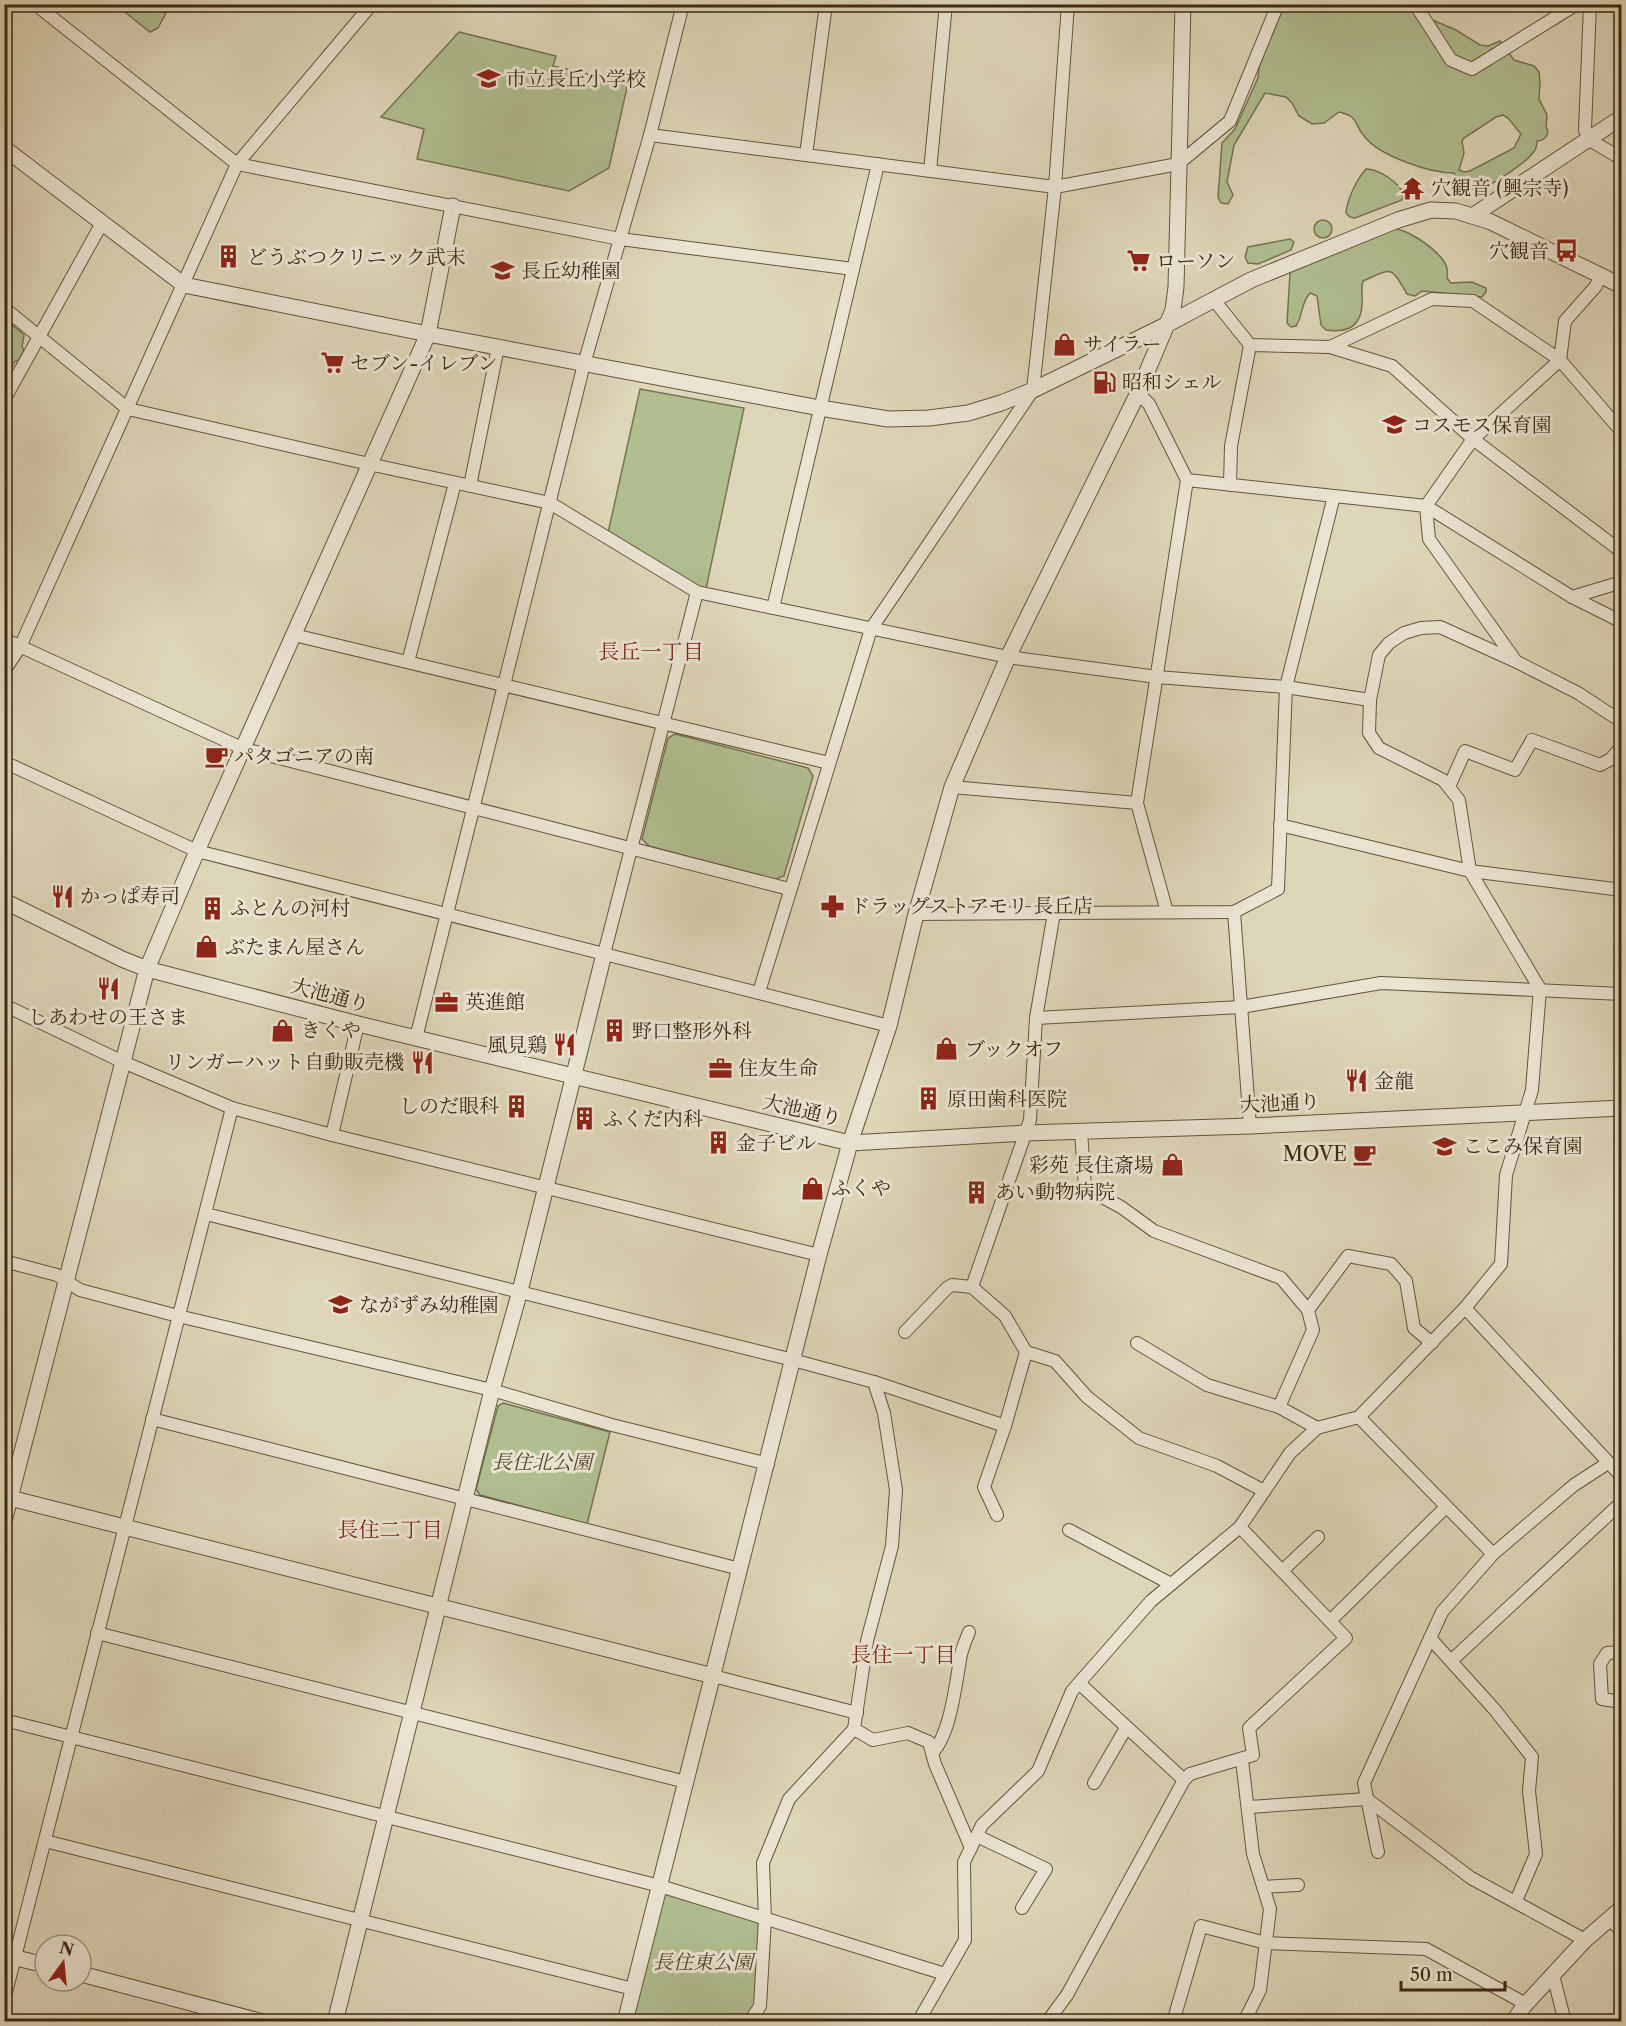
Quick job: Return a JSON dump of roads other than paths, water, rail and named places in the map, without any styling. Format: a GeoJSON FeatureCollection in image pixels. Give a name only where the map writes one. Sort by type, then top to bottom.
{"type":"FeatureCollection","features":[{"type":"Feature","properties":{"kind":"street"},"geometry":{"type":"LineString","coordinates":[[35,4],[237,164],[620,239],[853,269]]}},
{"type":"Feature","properties":{"kind":"street"},"geometry":{"type":"LineString","coordinates":[[4,671],[20,647],[237,164],[372,5],[367,4]]}},
{"type":"Feature","properties":{"kind":"street"},"geometry":{"type":"LineString","coordinates":[[416,1038],[585,364],[650,135],[683,4]]}},
{"type":"Feature","properties":{"kind":"street"},"geometry":{"type":"LineString","coordinates":[[806,155],[826,4]]}},
{"type":"Feature","properties":{"kind":"street"},"geometry":{"type":"LineString","coordinates":[[930,171],[946,4]]}},
{"type":"Feature","properties":{"kind":"street"},"geometry":{"type":"LineString","coordinates":[[759,992],[871,629],[1033,390],[1055,188],[1068,4]]}},
{"type":"Feature","properties":{"kind":"street"},"geometry":{"type":"LineString","coordinates":[[625,2022],[768,1464],[819,1255],[850,1143],[889,1026],[916,914],[952,787],[1008,657],[1138,393],[1173,310],[1176,286],[1183,4]]}},
{"type":"Feature","properties":{"kind":"street"},"geometry":{"type":"LineString","coordinates":[[650,135],[1055,188],[1178,164],[1230,121],[1278,4]]}},
{"type":"Feature","properties":{"kind":"street"},"geometry":{"type":"LineString","coordinates":[[1415,4],[1451,60],[1472,69],[1577,4]]}},
{"type":"Feature","properties":{"kind":"street"},"geometry":{"type":"LineString","coordinates":[[1590,4],[1584,130],[1588,139],[1622,159]]}},
{"type":"Feature","properties":{"kind":"street"},"geometry":{"type":"LineString","coordinates":[[1474,215],[1622,117]]}},
{"type":"Feature","properties":{"kind":"street"},"geometry":{"type":"LineString","coordinates":[[4,148],[184,285],[585,364],[888,419],[929,418],[968,413],[1001,403],[1033,390],[1166,325],[1251,280],[1413,215],[1431,210],[1456,211],[1474,215],[1622,286]]}},
{"type":"Feature","properties":{"kind":"street"},"geometry":{"type":"LineString","coordinates":[[773,608],[878,164]]}},
{"type":"Feature","properties":{"kind":"street"},"geometry":{"type":"LineString","coordinates":[[4,1521],[147,969],[197,851],[428,334],[453,206]]}},
{"type":"Feature","properties":{"kind":"street"},"geometry":{"type":"LineString","coordinates":[[4,400],[102,223]]}},
{"type":"Feature","properties":{"kind":"street"},"geometry":{"type":"LineString","coordinates":[[1515,661],[1429,539],[1426,506],[1473,439],[1560,360],[1565,321],[1596,286],[1600,276]]}},
{"type":"Feature","properties":{"kind":"street"},"geometry":{"type":"LineString","coordinates":[[1330,347],[1432,299],[1473,301],[1560,360],[1622,432]]}},
{"type":"Feature","properties":{"kind":"street"},"geometry":{"type":"LineString","coordinates":[[1214,300],[1250,345],[1231,446],[1230,484]]}},
{"type":"Feature","properties":{"kind":"street"},"geometry":{"type":"LineString","coordinates":[[4,308],[128,409],[550,503],[697,592],[1008,657],[1157,677],[1286,687],[1370,700]]}},
{"type":"Feature","properties":{"kind":"street"},"geometry":{"type":"LineString","coordinates":[[1250,345],[1330,347],[1392,366],[1473,439],[1622,552]]}},
{"type":"Feature","properties":{"kind":"street"},"geometry":{"type":"LineString","coordinates":[[470,486],[498,347]]}},
{"type":"Feature","properties":{"kind":"street"},"geometry":{"type":"LineString","coordinates":[[1138,393],[1149,404],[1187,480],[1137,803],[1167,912]]}},
{"type":"Feature","properties":{"kind":"street"},"geometry":{"type":"LineString","coordinates":[[1187,480],[1426,506],[1572,597],[1622,622]]}},
{"type":"Feature","properties":{"kind":"street"},"geometry":{"type":"LineString","coordinates":[[408,662],[455,483]]}},
{"type":"Feature","properties":{"kind":"street"},"geometry":{"type":"LineString","coordinates":[[916,914],[1234,912],[1278,889],[1286,687],[1334,496]]}},
{"type":"Feature","properties":{"kind":"street"},"geometry":{"type":"LineString","coordinates":[[1572,597],[1622,582]]}},
{"type":"Feature","properties":{"kind":"street"},"geometry":{"type":"LineString","coordinates":[[335,2022],[492,1390],[520,1291],[697,592]]}},
{"type":"Feature","properties":{"kind":"street"},"geometry":{"type":"LineString","coordinates":[[918,2022],[964,1940],[964,1862],[982,1825],[1038,1771],[1071,1691],[1151,1601],[1240,1527],[1290,1453],[1317,1428],[1359,1417],[1465,1308],[1501,1264],[1506,1175],[1532,1090],[1540,989],[1470,871],[1459,800],[1443,780],[1379,748],[1369,732],[1370,700],[1379,655],[1389,643],[1404,633],[1421,628],[1440,627],[1578,693],[1622,722]]}},
{"type":"Feature","properties":{"kind":"street"},"geometry":{"type":"LineString","coordinates":[[294,635],[829,763]]}},
{"type":"Feature","properties":{"kind":"street"},"geometry":{"type":"LineString","coordinates":[[4,639],[244,749],[789,889]]}},
{"type":"Feature","properties":{"kind":"street"},"geometry":{"type":"LineString","coordinates":[[1449,787],[1465,751],[1515,770],[1532,740],[1600,765],[1611,759],[1622,746]]}},
{"type":"Feature","properties":{"kind":"street"},"geometry":{"type":"LineString","coordinates":[[4,762],[197,851],[889,1026]]}},
{"type":"Feature","properties":{"kind":"street"},"geometry":{"type":"LineString","coordinates":[[952,787],[1137,803]]}},
{"type":"Feature","properties":{"kind":"street"},"geometry":{"type":"LineString","coordinates":[[1280,825],[1470,871],[1622,890]]}},
{"type":"Feature","properties":{"kind":"street","name":"大池通り"},"geometry":{"type":"LineString","coordinates":[[4,901],[147,969],[358,1024],[850,1143],[1025,1133],[1250,1126],[1622,1108]]}},
{"type":"Feature","properties":{"kind":"street"},"geometry":{"type":"LineString","coordinates":[[1234,912],[1250,1126]]}},
{"type":"Feature","properties":{"kind":"street"},"geometry":{"type":"LineString","coordinates":[[972,1287],[1030,1120],[1036,1018],[1054,913]]}},
{"type":"Feature","properties":{"kind":"street"},"geometry":{"type":"LineString","coordinates":[[1036,1018],[1241,1007],[1381,983],[1622,994]]}},
{"type":"Feature","properties":{"kind":"street"},"geometry":{"type":"LineString","coordinates":[[4,1005],[123,1062],[232,1108],[332,1135],[819,1255]]}},
{"type":"Feature","properties":{"kind":"street"},"geometry":{"type":"LineString","coordinates":[[332,1135],[358,1024]]}},
{"type":"Feature","properties":{"kind":"street"},"geometry":{"type":"LineString","coordinates":[[4,2000],[10,1956],[45,1841],[123,1527],[232,1108]]}},
{"type":"Feature","properties":{"kind":"street"},"geometry":{"type":"LineString","coordinates":[[1081,1131],[1085,1188],[1121,1207],[1154,1230],[1281,1278],[1308,1310],[1313,1330],[1279,1407]]}},
{"type":"Feature","properties":{"kind":"street"},"geometry":{"type":"LineString","coordinates":[[206,1214],[793,1360],[874,1382],[1005,1426]]}},
{"type":"Feature","properties":{"kind":"street"},"geometry":{"type":"LineString","coordinates":[[1308,1310],[1348,1256],[1391,1264],[1406,1281],[1414,1328],[1432,1342]]}},
{"type":"Feature","properties":{"kind":"street"},"geometry":{"type":"LineString","coordinates":[[4,1261],[57,1275],[80,1290],[178,1316],[492,1390],[612,1425],[768,1464]]}},
{"type":"Feature","properties":{"kind":"street"},"geometry":{"type":"LineString","coordinates":[[905,1332],[947,1288],[952,1285],[972,1287],[1005,1316],[1026,1352],[1055,1361],[1088,1397],[1139,1438],[1217,1466],[1264,1491]]}},
{"type":"Feature","properties":{"kind":"street"},"geometry":{"type":"LineString","coordinates":[[1465,1308],[1622,1477]]}},
{"type":"Feature","properties":{"kind":"street"},"geometry":{"type":"LineString","coordinates":[[1137,1343],[1207,1385],[1279,1407],[1317,1428]]}},
{"type":"Feature","properties":{"kind":"street"},"geometry":{"type":"LineString","coordinates":[[997,1515],[984,1487],[1005,1426],[1026,1352]]}},
{"type":"Feature","properties":{"kind":"street"},"geometry":{"type":"LineString","coordinates":[[750,2022],[760,2006],[765,1919],[763,1863],[789,1799],[854,1729],[867,1641],[892,1546],[896,1490],[884,1413],[874,1382]]}},
{"type":"Feature","properties":{"kind":"street"},"geometry":{"type":"LineString","coordinates":[[1359,1417],[1493,1554]]}},
{"type":"Feature","properties":{"kind":"street"},"geometry":{"type":"LineString","coordinates":[[152,1419],[740,1569]]}},
{"type":"Feature","properties":{"kind":"street"},"geometry":{"type":"LineString","coordinates":[[1378,1852],[1364,1782],[1442,1612],[1493,1554],[1574,1485],[1608,1463]]}},
{"type":"Feature","properties":{"kind":"street"},"geometry":{"type":"LineString","coordinates":[[10,1498],[439,1605],[856,1713]]}},
{"type":"Feature","properties":{"kind":"street"},"geometry":{"type":"LineString","coordinates":[[1451,1661],[1622,1502]]}},
{"type":"Feature","properties":{"kind":"street"},"geometry":{"type":"LineString","coordinates":[[1330,1621],[1446,1507]]}},
{"type":"Feature","properties":{"kind":"street"},"geometry":{"type":"LineString","coordinates":[[1047,2022],[1067,1995],[1184,1780],[1190,1774],[1253,1755],[1249,1728],[1346,1638],[1240,1527]]}},
{"type":"Feature","properties":{"kind":"street"},"geometry":{"type":"LineString","coordinates":[[1069,1530],[1172,1584]]}},
{"type":"Feature","properties":{"kind":"street"},"geometry":{"type":"LineString","coordinates":[[1282,1571],[1318,1537]]}},
{"type":"Feature","properties":{"kind":"street"},"geometry":{"type":"LineString","coordinates":[[932,1753],[940,1744],[959,1678],[962,1653],[969,1632]]}},
{"type":"Feature","properties":{"kind":"street"},"geometry":{"type":"LineString","coordinates":[[98,1633],[686,1782]]}},
{"type":"Feature","properties":{"kind":"street"},"geometry":{"type":"LineString","coordinates":[[1430,1638],[1495,1710],[1532,1756],[1529,1791],[1536,1854],[1516,1901]]}},
{"type":"Feature","properties":{"kind":"street"},"geometry":{"type":"LineString","coordinates":[[1622,1652],[1607,1653],[1600,1664],[1602,1699],[1622,1702]]}},
{"type":"Feature","properties":{"kind":"street"},"geometry":{"type":"LineString","coordinates":[[1079,1683],[1184,1780]]}},
{"type":"Feature","properties":{"kind":"street"},"geometry":{"type":"LineString","coordinates":[[4,1720],[660,1886],[945,1974]]}},
{"type":"Feature","properties":{"kind":"street"},"geometry":{"type":"LineString","coordinates":[[1094,1783],[1126,1728]]}},
{"type":"Feature","properties":{"kind":"street"},"geometry":{"type":"LineString","coordinates":[[854,1729],[873,1740],[908,1734],[929,1742],[971,1848]]}},
{"type":"Feature","properties":{"kind":"street"},"geometry":{"type":"LineString","coordinates":[[1242,1760],[1253,1854],[1270,1909],[1260,1990],[1244,2022]]}},
{"type":"Feature","properties":{"kind":"street"},"geometry":{"type":"LineString","coordinates":[[1249,1807],[1367,1799],[1471,1878],[1585,1940]]}},
{"type":"Feature","properties":{"kind":"street"},"geometry":{"type":"LineString","coordinates":[[977,1836],[1046,1869],[1022,1908]]}},
{"type":"Feature","properties":{"kind":"street"},"geometry":{"type":"LineString","coordinates":[[45,1841],[633,1989]]}},
{"type":"Feature","properties":{"kind":"street"},"geometry":{"type":"LineString","coordinates":[[1263,1887],[1298,1886]]}},
{"type":"Feature","properties":{"kind":"street"},"geometry":{"type":"LineString","coordinates":[[1513,2022],[1526,2004],[1585,1940],[1622,1908]]}},
{"type":"Feature","properties":{"kind":"street"},"geometry":{"type":"LineString","coordinates":[[1610,1919],[1622,1932]]}},
{"type":"Feature","properties":{"kind":"street"},"geometry":{"type":"LineString","coordinates":[[1173,2022],[1201,1926],[1266,1943],[1426,1949],[1526,2004]]}},
{"type":"Feature","properties":{"kind":"street"},"geometry":{"type":"LineString","coordinates":[[10,1956],[33,1962]]}},
{"type":"Feature","properties":{"kind":"street"},"geometry":{"type":"LineString","coordinates":[[1552,1975],[1565,2022]]}},
{"type":"Feature","properties":{"kind":"street"},"geometry":{"type":"LineString","coordinates":[[93,1977],[263,2022]]}},
{"type":"Feature","properties":{"kind":"place","name":"市立長丘小学校"},"geometry":{"type":"Point","coordinates":[488,79]}},
{"type":"Feature","properties":{"kind":"place","name":"穴観音 (興宗寺)"},"geometry":{"type":"Point","coordinates":[1413,188]}},
{"type":"Feature","properties":{"kind":"place","name":"穴観音"},"geometry":{"type":"Point","coordinates":[1567,251]}},
{"type":"Feature","properties":{"kind":"place","name":"どうぶつクリニック武末"},"geometry":{"type":"Point","coordinates":[229,257]}},
{"type":"Feature","properties":{"kind":"place","name":"ローソン"},"geometry":{"type":"Point","coordinates":[1138,261]}},
{"type":"Feature","properties":{"kind":"place","name":"長丘幼稚園"},"geometry":{"type":"Point","coordinates":[503,271]}},
{"type":"Feature","properties":{"kind":"place","name":"サイラー"},"geometry":{"type":"Point","coordinates":[1065,344]}},
{"type":"Feature","properties":{"kind":"place","name":"セブン-イレブン"},"geometry":{"type":"Point","coordinates":[332,363]}},
{"type":"Feature","properties":{"kind":"place","name":"昭和シェル"},"geometry":{"type":"Point","coordinates":[1104,382]}},
{"type":"Feature","properties":{"kind":"place","name":"コスモス保育園"},"geometry":{"type":"Point","coordinates":[1394,425]}},
{"type":"Feature","properties":{"kind":"place","name":"パタゴニアの南"},"geometry":{"type":"Point","coordinates":[216,756]}},
{"type":"Feature","properties":{"kind":"place","name":"かっぱ寿司"},"geometry":{"type":"Point","coordinates":[62,896]}},
{"type":"Feature","properties":{"kind":"place","name":"ドラッグストアモリ 長丘店"},"geometry":{"type":"Point","coordinates":[832,906]}},
{"type":"Feature","properties":{"kind":"place","name":"ふとんの河村"},"geometry":{"type":"Point","coordinates":[212,908]}},
{"type":"Feature","properties":{"kind":"place","name":"ぶたまん屋さん"},"geometry":{"type":"Point","coordinates":[207,947]}},
{"type":"Feature","properties":{"kind":"place","name":"しあわせの王さま"},"geometry":{"type":"Point","coordinates":[108,989]}},
{"type":"Feature","properties":{"kind":"place","name":"英進館"},"geometry":{"type":"Point","coordinates":[447,1002]}},
{"type":"Feature","properties":{"kind":"place","name":"きくや"},"geometry":{"type":"Point","coordinates":[283,1030]}},
{"type":"Feature","properties":{"kind":"place","name":"野口整形外科"},"geometry":{"type":"Point","coordinates":[614,1031]}},
{"type":"Feature","properties":{"kind":"place","name":"風見鶏"},"geometry":{"type":"Point","coordinates":[565,1045]}},
{"type":"Feature","properties":{"kind":"place","name":"ブックオフ"},"geometry":{"type":"Point","coordinates":[947,1049]}},
{"type":"Feature","properties":{"kind":"place","name":"リンガーハット自動販売機"},"geometry":{"type":"Point","coordinates":[422,1062]}},
{"type":"Feature","properties":{"kind":"place","name":"住友生命"},"geometry":{"type":"Point","coordinates":[720,1068]}},
{"type":"Feature","properties":{"kind":"place","name":"金龍"},"geometry":{"type":"Point","coordinates":[1356,1081]}},
{"type":"Feature","properties":{"kind":"place","name":"原田歯科医院"},"geometry":{"type":"Point","coordinates":[929,1099]}},
{"type":"Feature","properties":{"kind":"place","name":"しのだ眼科"},"geometry":{"type":"Point","coordinates":[517,1106]}},
{"type":"Feature","properties":{"kind":"place","name":"ふくだ内科"},"geometry":{"type":"Point","coordinates":[585,1119]}},
{"type":"Feature","properties":{"kind":"place","name":"金子ビル"},"geometry":{"type":"Point","coordinates":[718,1143]}},
{"type":"Feature","properties":{"kind":"place","name":"ここみ保育園"},"geometry":{"type":"Point","coordinates":[1445,1146]}},
{"type":"Feature","properties":{"kind":"place","name":"MOVE"},"geometry":{"type":"Point","coordinates":[1365,1154]}},
{"type":"Feature","properties":{"kind":"place","name":"彩苑 長住斎場"},"geometry":{"type":"Point","coordinates":[1172,1165]}},
{"type":"Feature","properties":{"kind":"place","name":"ふくや"},"geometry":{"type":"Point","coordinates":[813,1188]}},
{"type":"Feature","properties":{"kind":"place","name":"あい動物病院"},"geometry":{"type":"Point","coordinates":[977,1192]}},
{"type":"Feature","properties":{"kind":"place","name":"ながずみ幼稚園"},"geometry":{"type":"Point","coordinates":[341,1305]}},
{"type":"Feature","properties":{"kind":"district","name":"長丘一丁目"},"geometry":{"type":"Point","coordinates":[651,652]}},
{"type":"Feature","properties":{"kind":"district","name":"長住二丁目"},"geometry":{"type":"Point","coordinates":[390,1530]}},
{"type":"Feature","properties":{"kind":"district","name":"長住一丁目"},"geometry":{"type":"Point","coordinates":[903,1655]}},
{"type":"Feature","properties":{"kind":"park label","name":"長住北公園"},"geometry":{"type":"Point","coordinates":[542,1462]}},
{"type":"Feature","properties":{"kind":"park label","name":"長住東公園"},"geometry":{"type":"Point","coordinates":[703,1962]}}]}
